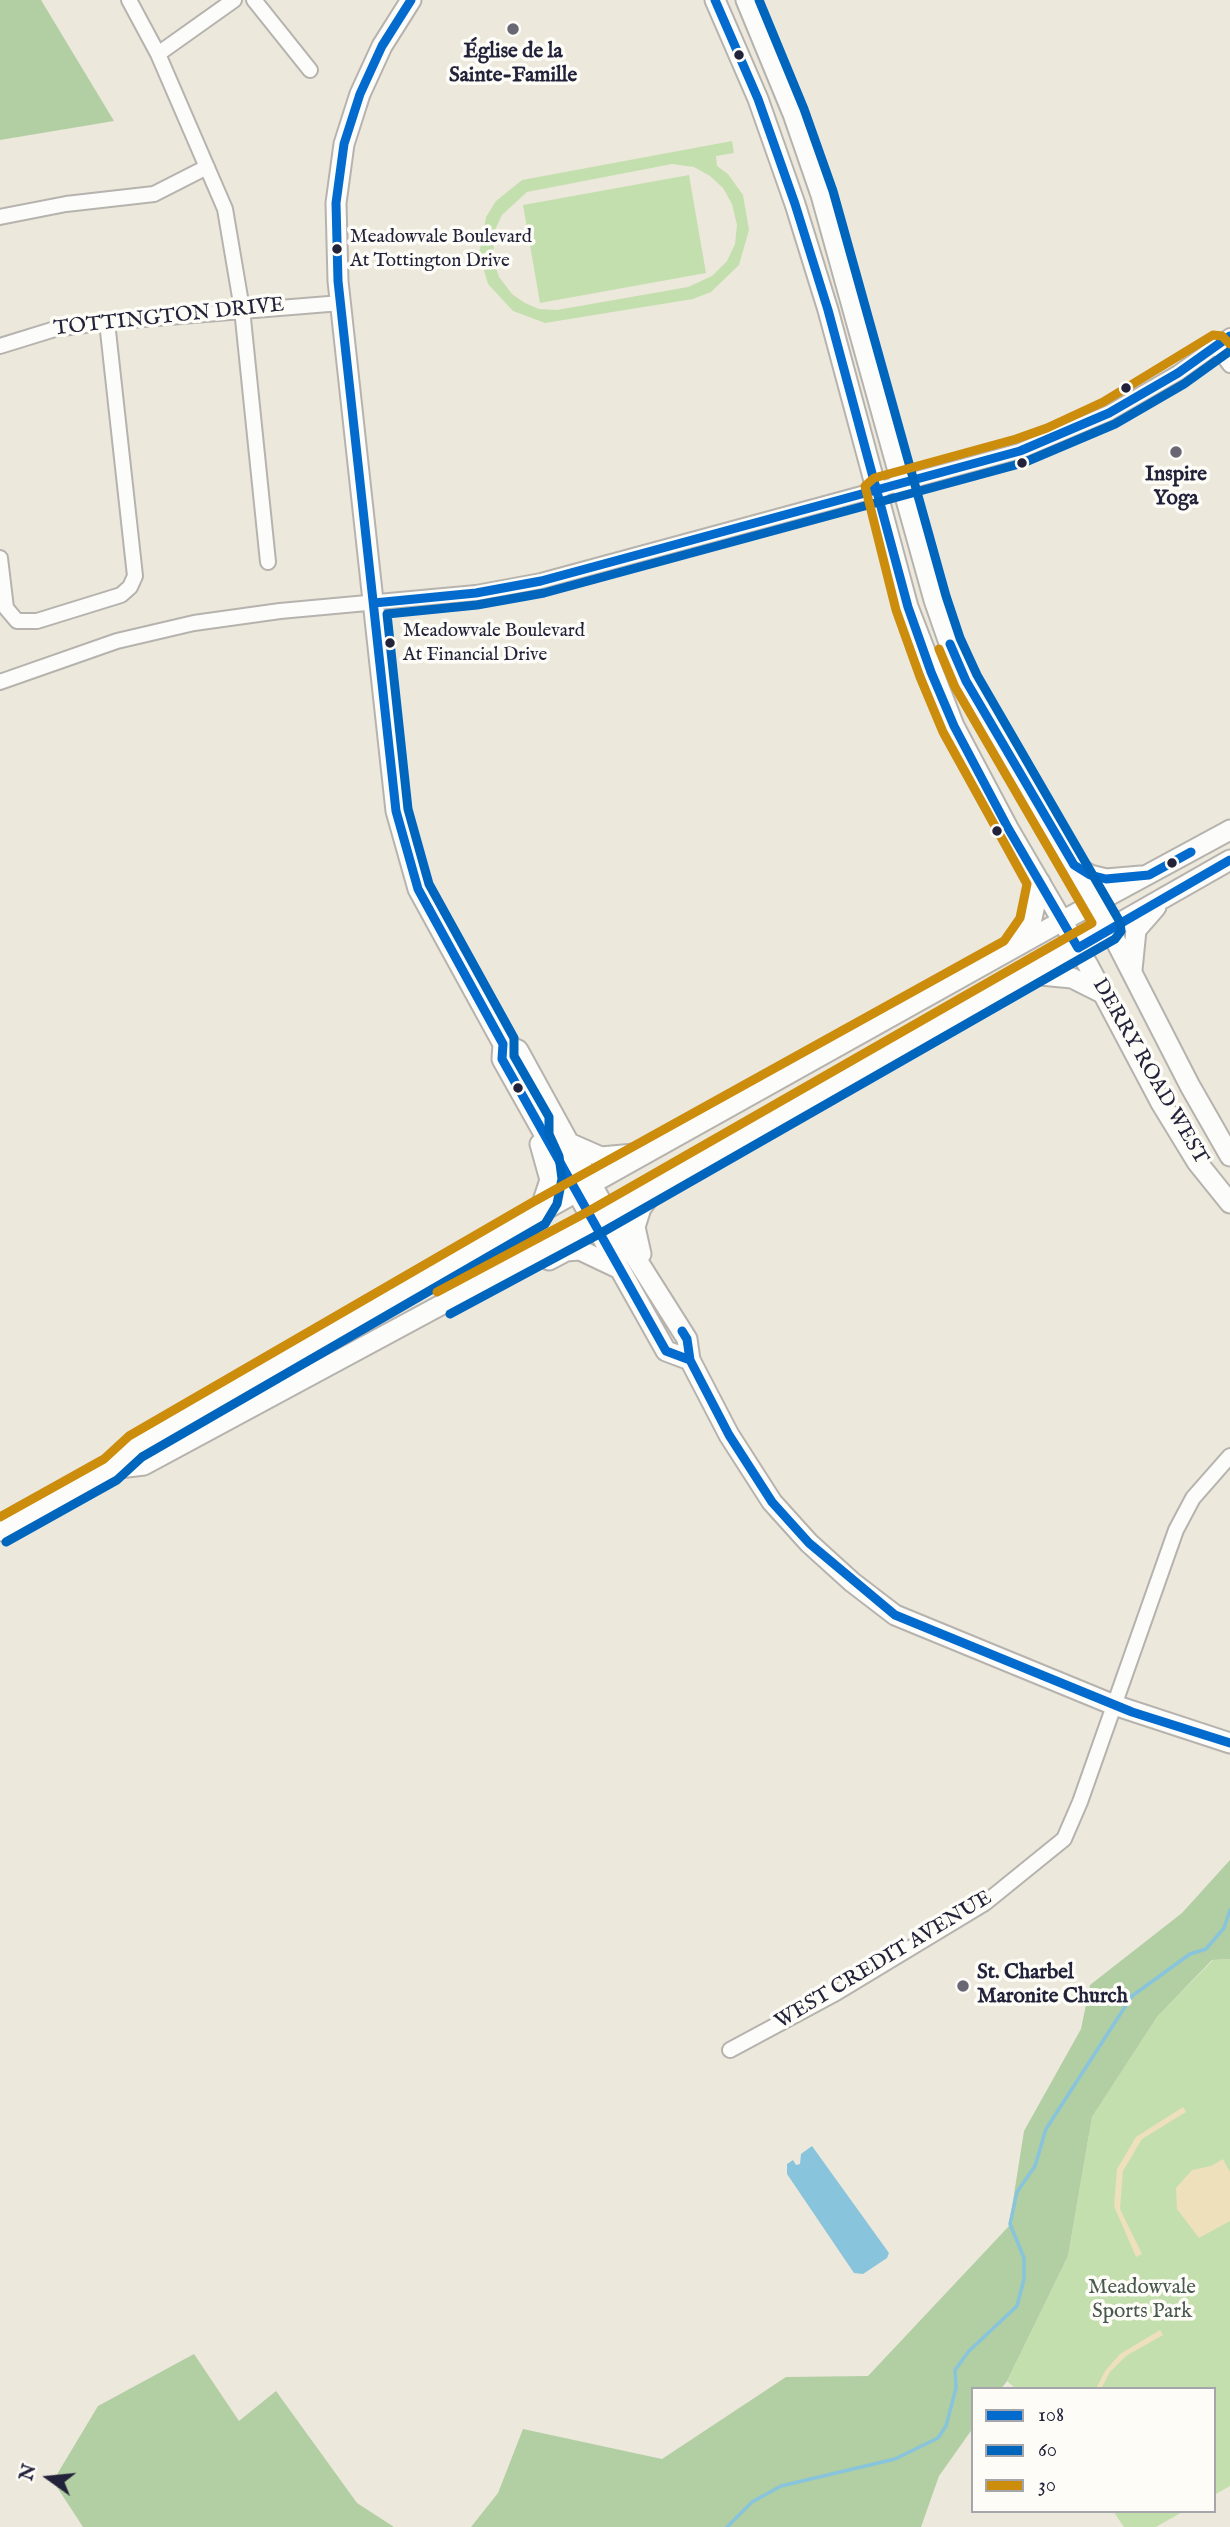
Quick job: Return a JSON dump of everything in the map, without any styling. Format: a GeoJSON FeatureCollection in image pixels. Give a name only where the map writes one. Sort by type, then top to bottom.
{"type":"FeatureCollection","features":[{"type":"Feature","properties":{"kind":"main road"},"geometry":{"type":"LineString","coordinates":[[411,0],[370,69],[344,144],[337,203],[341,303],[396,811],[418,889],[503,1044],[502,1059],[538,1122],[585,1188],[601,1218],[621,1270],[666,1351],[690,1360]]}},
{"type":"Feature","properties":{"kind":"main road","name":"DERRY ROAD WEST"},"geometry":{"type":"LineString","coordinates":[[715,0],[758,99],[795,204],[908,607],[954,726],[1104,994],[1161,1103],[1197,1162],[1230,1203]]}},
{"type":"Feature","properties":{"kind":"main road","name":"DERRY ROAD WEST"},"geometry":{"type":"LineString","coordinates":[[746,0],[793,114],[821,195],[949,643],[966,681],[1109,928],[1190,1087],[1230,1156]]}},
{"type":"Feature","properties":{"kind":"main road"},"geometry":{"type":"LineString","coordinates":[[0,1531],[111,1469],[135,1447],[539,1213],[1062,920],[1095,905],[1230,830]]}},
{"type":"Feature","properties":{"kind":"main road"},"geometry":{"type":"LineString","coordinates":[[111,1469],[144,1465],[601,1218],[1230,860]]}},
{"type":"Feature","properties":{"kind":"main road"},"geometry":{"type":"LineString","coordinates":[[1074,865],[1090,875],[1106,879],[1149,875]]}},
{"type":"Feature","properties":{"kind":"main road"},"geometry":{"type":"LineString","coordinates":[[1012,950],[1031,923],[1040,881]]}},
{"type":"Feature","properties":{"kind":"main road"},"geometry":{"type":"LineString","coordinates":[[1132,975],[1136,930],[1151,911],[1177,890]]}},
{"type":"Feature","properties":{"kind":"main road"},"geometry":{"type":"LineString","coordinates":[[1030,974],[1072,978],[1104,994]]}},
{"type":"Feature","properties":{"kind":"main road"},"geometry":{"type":"LineString","coordinates":[[503,1044],[518,1050],[569,1143],[585,1188]]}},
{"type":"Feature","properties":{"kind":"main road"},"geometry":{"type":"LineString","coordinates":[[538,1122],[536,1136],[547,1160],[550,1180],[539,1213]]}},
{"type":"Feature","properties":{"kind":"main road"},"geometry":{"type":"LineString","coordinates":[[569,1143],[601,1157],[644,1154]]}},
{"type":"Feature","properties":{"kind":"main road"},"geometry":{"type":"LineString","coordinates":[[644,1272],[635,1227],[641,1208],[657,1187]]}},
{"type":"Feature","properties":{"kind":"main road"},"geometry":{"type":"LineString","coordinates":[[601,1218],[644,1272],[687,1339],[690,1360],[729,1435],[772,1502],[809,1543],[852,1582],[895,1615],[1114,1705],[1230,1743]]}},
{"type":"Feature","properties":{"kind":"main road"},"geometry":{"type":"LineString","coordinates":[[524,1259],[538,1264],[566,1251],[580,1250],[621,1270]]}},
{"type":"Feature","properties":{"kind":"street"},"geometry":{"type":"LineString","coordinates":[[129,0],[158,54],[225,209],[242,309],[268,562]]}},
{"type":"Feature","properties":{"kind":"street"},"geometry":{"type":"LineString","coordinates":[[158,54],[234,0]]}},
{"type":"Feature","properties":{"kind":"street"},"geometry":{"type":"LineString","coordinates":[[254,0],[310,70]]}},
{"type":"Feature","properties":{"kind":"street"},"geometry":{"type":"LineString","coordinates":[[0,217],[66,204],[154,194],[207,167]]}},
{"type":"Feature","properties":{"kind":"street","name":"TOTTINGTON DRIVE"},"geometry":{"type":"LineString","coordinates":[[0,345],[55,329],[242,309],[341,303]]}},
{"type":"Feature","properties":{"kind":"street"},"geometry":{"type":"LineString","coordinates":[[0,558],[6,608],[17,621],[37,621],[121,595],[130,587],[135,576],[107,323]]}},
{"type":"Feature","properties":{"kind":"street"},"geometry":{"type":"LineString","coordinates":[[0,682],[117,641],[194,623],[476,593],[541,581],[1020,452],[1109,413],[1230,336]]}},
{"type":"Feature","properties":{"kind":"street"},"geometry":{"type":"LineString","coordinates":[[1217,346],[1230,365]]}},
{"type":"Feature","properties":{"kind":"street","name":"WEST CREDIT AVENUE"},"geometry":{"type":"LineString","coordinates":[[730,2050],[836,1993],[985,1903],[1063,1839],[1176,1530],[1193,1498],[1230,1456]]}},
{"type":"Feature","properties":{"kind":"green space"},"geometry":{"type":"Polygon","coordinates":[[[0,0],[41,0],[114,121],[0,140],[0,0]]]}},
{"type":"Feature","properties":{"kind":"green space"},"geometry":{"type":"Polygon","coordinates":[[[732,141],[734,153],[716,156],[717,166],[728,174],[743,195],[749,230],[739,265],[711,292],[693,299],[545,323],[513,311],[488,284],[479,254],[486,217],[496,201],[522,180],[732,141]],[[672,164],[527,192],[502,215],[495,230],[493,258],[499,277],[512,294],[525,303],[539,309],[557,310],[688,287],[712,276],[727,261],[735,244],[737,225],[732,204],[723,188],[694,167],[672,164]]]}},
{"type":"Feature","properties":{"kind":"green space"},"geometry":{"type":"Polygon","coordinates":[[[689,175],[706,273],[540,303],[523,205],[689,175]]]}},
{"type":"Feature","properties":{"kind":"green space"},"geometry":{"type":"Polygon","coordinates":[[[1230,1860],[1230,1959],[1212,1960],[1157,2017],[1092,2117],[1068,2256],[1007,2381],[1002,2387],[971,2387],[971,2431],[939,2476],[921,2527],[471,2527],[498,2493],[523,2429],[662,2459],[786,2377],[868,2376],[1009,2226],[1024,2131],[1081,2029],[1090,1985],[1182,1913],[1230,1860]]]}},
{"type":"Feature","properties":{"kind":"green space","name":"Meadowvale Sports Park"},"geometry":{"type":"Polygon","coordinates":[[[1230,1959],[1230,2486],[1216,2494],[1216,2387],[1014,2387],[1007,2381],[1068,2256],[1092,2117],[1157,2017],[1213,1960],[1230,1959]]]}},
{"type":"Feature","properties":{"kind":"green space"},"geometry":{"type":"Polygon","coordinates":[[[194,2354],[239,2421],[276,2391],[357,2503],[394,2527],[83,2527],[53,2481],[98,2406],[194,2354]]]}},
{"type":"Feature","properties":{"kind":"green space"},"geometry":{"type":"Polygon","coordinates":[[[1114,2513],[1180,2513],[1156,2527],[1124,2527],[1114,2513]]]}},
{"type":"Feature","properties":{"kind":"sand"},"geometry":{"type":"Polygon","coordinates":[[[1183,2107],[1186,2112],[1142,2139],[1123,2171],[1120,2209],[1142,2254],[1136,2257],[1114,2206],[1117,2169],[1136,2137],[1183,2107]]]}},
{"type":"Feature","properties":{"kind":"sand"},"geometry":{"type":"Polygon","coordinates":[[[1223,2159],[1230,2172],[1230,2221],[1199,2238],[1177,2209],[1176,2188],[1192,2170],[1211,2166],[1223,2159]]]}},
{"type":"Feature","properties":{"kind":"sand"},"geometry":{"type":"Polygon","coordinates":[[[1160,2330],[1163,2335],[1126,2356],[1110,2372],[1102,2387],[1097,2387],[1105,2371],[1120,2354],[1160,2330]]]}},
{"type":"Feature","properties":{"kind":"water"},"geometry":{"type":"Polygon","coordinates":[[[812,2146],[889,2253],[887,2258],[863,2274],[854,2273],[787,2174],[787,2164],[793,2160],[796,2165],[800,2164],[801,2154],[812,2146]]]}},
{"type":"Feature","properties":{"kind":"waterway"},"geometry":{"type":"LineString","coordinates":[[727,2527],[752,2502],[781,2486],[895,2459],[938,2438],[946,2426],[956,2388],[955,2370],[969,2351],[1017,2306],[1024,2279],[1024,2258],[1010,2224],[1017,2192],[1035,2166],[1046,2129],[1132,1996],[1190,1954],[1206,1949],[1224,1928],[1230,1910]]}},
{"type":"Feature","properties":{"kind":"transit line","name":"108"},"geometry":{"type":"LineString","coordinates":[[411,0],[382,46],[360,94],[344,144],[336,203],[338,281],[396,811],[418,889],[503,1044],[502,1059],[666,1351],[690,1360]]}},
{"type":"Feature","properties":{"kind":"transit line","name":"108"},"geometry":{"type":"LineString","coordinates":[[715,0],[758,99],[795,204],[828,310],[908,607],[931,672],[954,726],[1008,828],[1078,948],[1230,860]]}},
{"type":"Feature","properties":{"kind":"transit line","name":"60"},"geometry":{"type":"LineString","coordinates":[[450,1314],[601,1233],[1115,939],[1121,931],[1120,922],[977,675],[960,638],[833,191],[804,109],[759,0]]}},
{"type":"Feature","properties":{"kind":"transit line","name":"30"},"geometry":{"type":"LineString","coordinates":[[0,1517],[104,1459],[129,1436],[533,1202],[1004,941],[1020,918],[1027,884],[943,732],[920,677],[896,610],[865,486],[874,478],[1047,428],[1103,402],[1213,335],[1222,336],[1230,344]]}},
{"type":"Feature","properties":{"kind":"transit line","name":"108"},"geometry":{"type":"LineString","coordinates":[[374,603],[476,593],[541,581],[1020,451],[1109,413],[1178,373],[1230,336]]}},
{"type":"Feature","properties":{"kind":"transit line","name":"60"},"geometry":{"type":"LineString","coordinates":[[6,1542],[117,1480],[142,1457],[545,1224],[557,1204],[562,1179],[559,1156],[549,1134],[549,1117],[514,1056],[514,1038],[429,884],[408,809],[387,614],[477,605],[544,593],[1023,463],[1115,424],[1184,384],[1230,351]]}},
{"type":"Feature","properties":{"kind":"transit line","name":"108"},"geometry":{"type":"LineString","coordinates":[[950,644],[966,681],[1074,865],[1090,875],[1106,879],[1149,875],[1191,852]]}},
{"type":"Feature","properties":{"kind":"transit line","name":"30"},"geometry":{"type":"LineString","coordinates":[[437,1292],[589,1211],[1092,923],[955,687],[939,649]]}},
{"type":"Feature","properties":{"kind":"transit line","name":"108"},"geometry":{"type":"LineString","coordinates":[[682,1331],[687,1339],[690,1360],[729,1435],[772,1502],[809,1543],[895,1615],[1132,1712],[1230,1743]]}},
{"type":"Feature","properties":{"kind":"place","name":"Église de la Sainte-Famille"},"geometry":{"type":"Point","coordinates":[513,29]}},
{"type":"Feature","properties":{"kind":"place","name":"Meadowvale Boulevard At Tottington Drive"},"geometry":{"type":"Point","coordinates":[337,249]}},
{"type":"Feature","properties":{"kind":"place","name":"Inspire Yoga"},"geometry":{"type":"Point","coordinates":[1176,452]}},
{"type":"Feature","properties":{"kind":"place","name":"Meadowvale Boulevard At Financial Drive"},"geometry":{"type":"Point","coordinates":[390,643]}},
{"type":"Feature","properties":{"kind":"place","name":"St. Charbel Maronite Church"},"geometry":{"type":"Point","coordinates":[963,1986]}}]}
